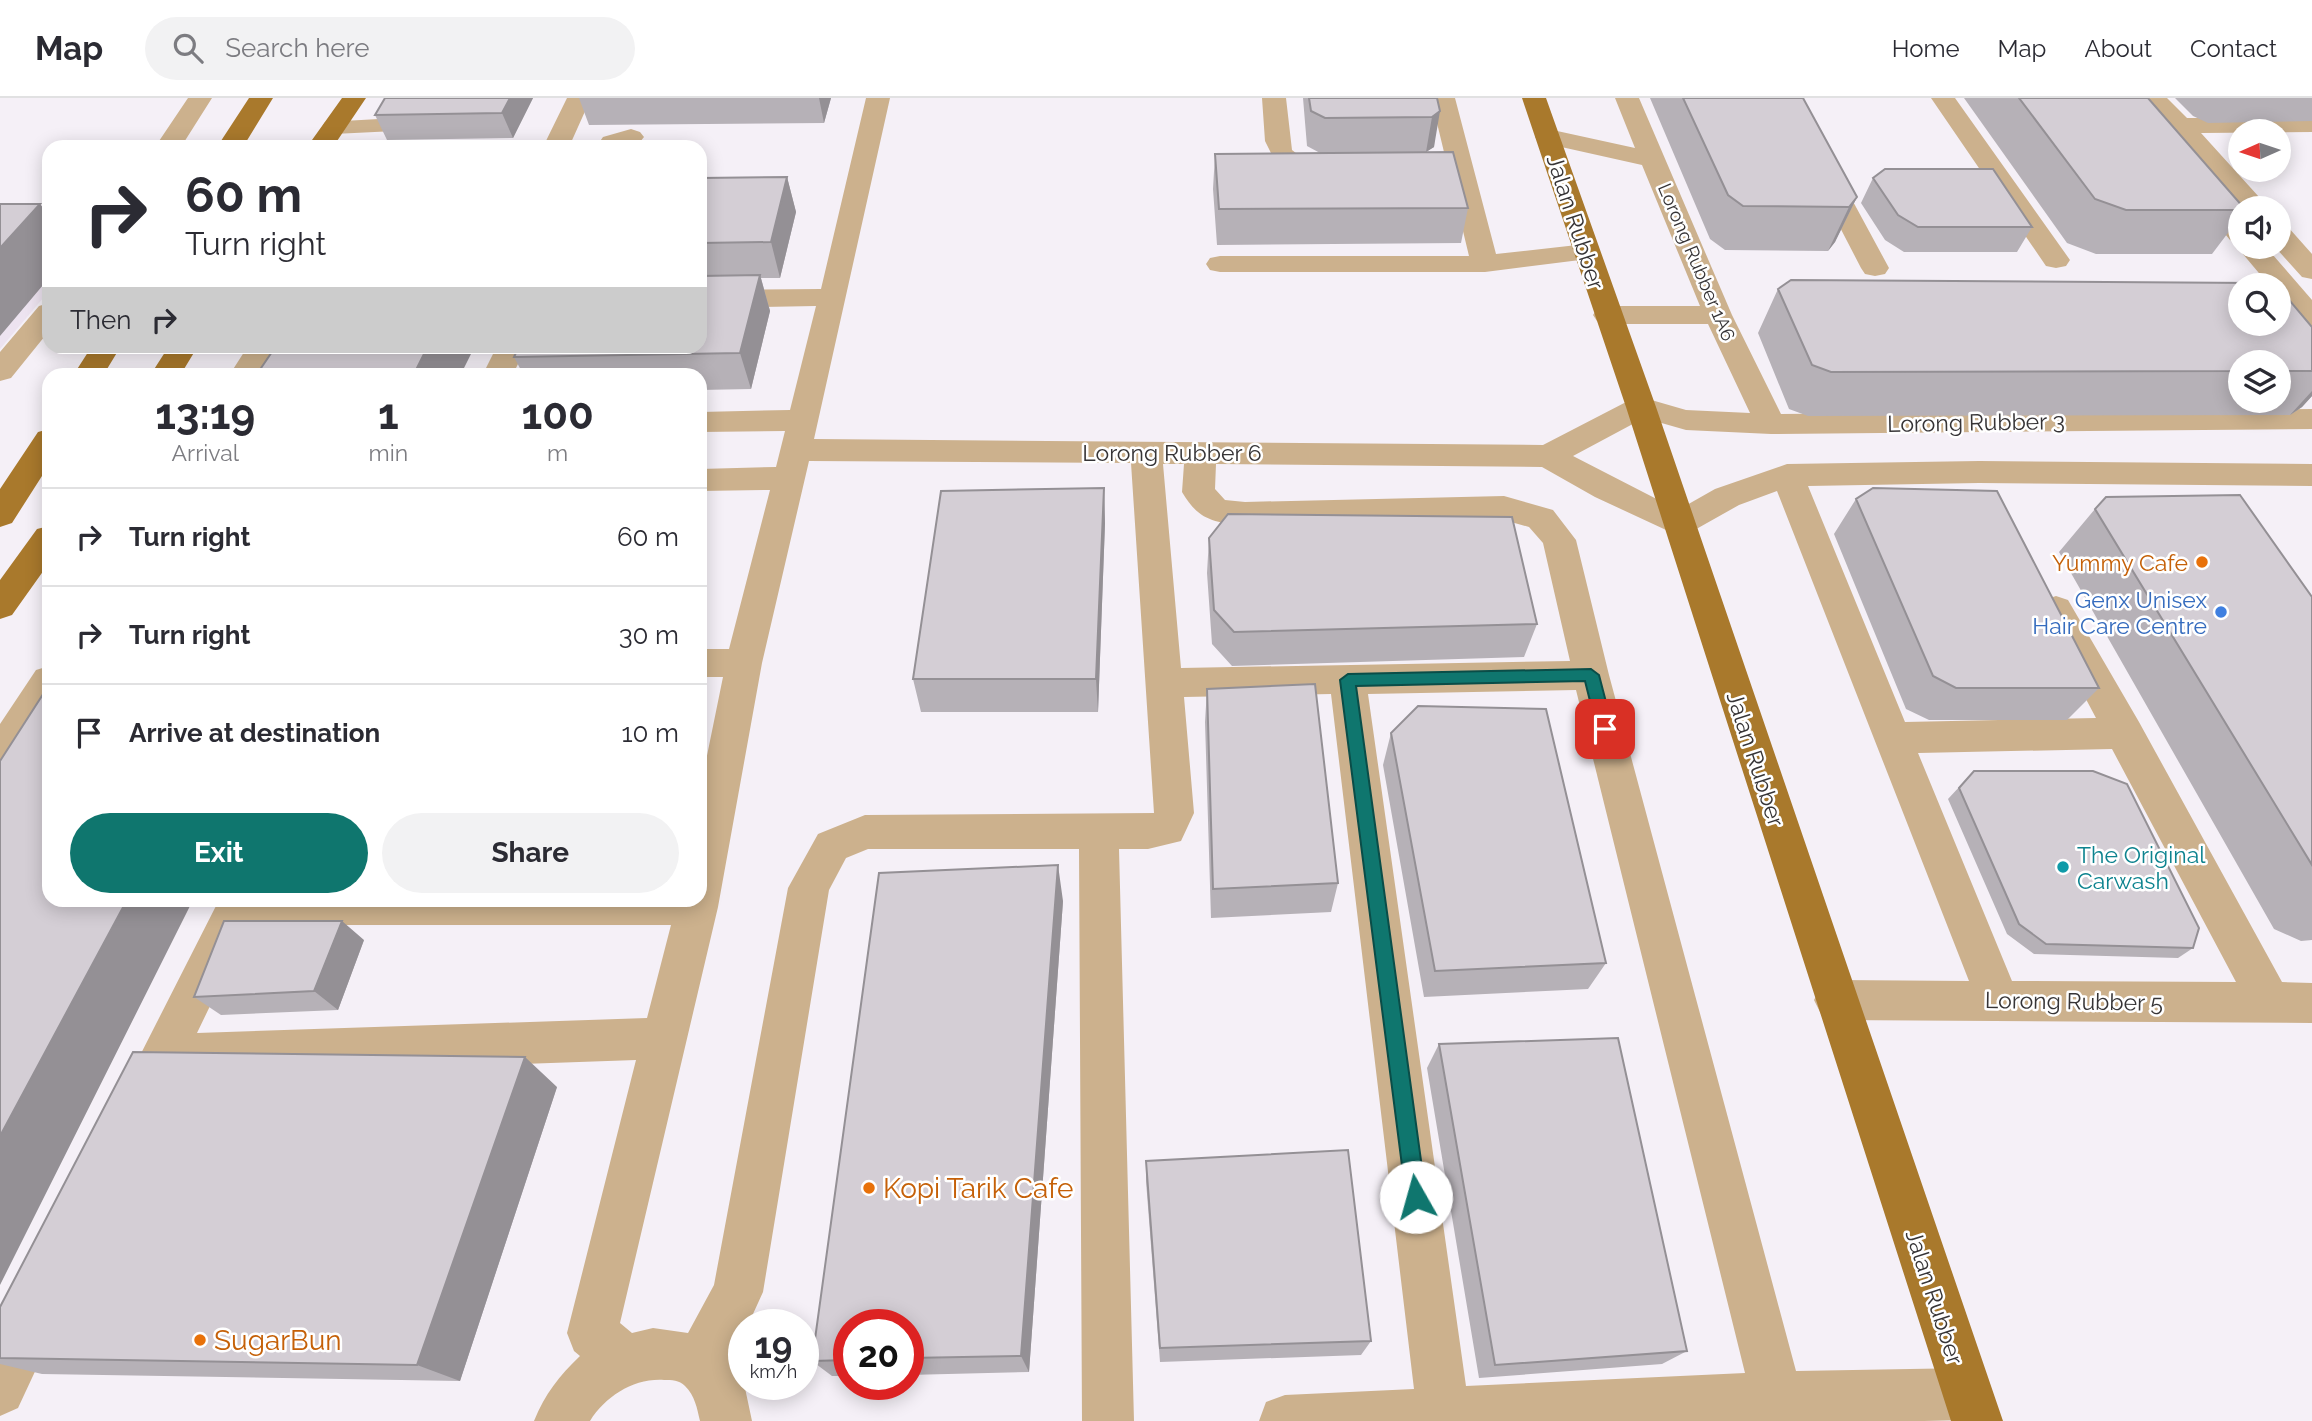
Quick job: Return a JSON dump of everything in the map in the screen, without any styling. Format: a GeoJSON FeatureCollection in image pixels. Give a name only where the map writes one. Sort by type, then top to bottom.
{"type":"FeatureCollection","features":[{"type":"Feature","properties":{"kind":"main road"},"geometry":{"type":"LineString","coordinates":[[234,140],[261,98]]}},
{"type":"Feature","properties":{"kind":"main road"},"geometry":{"type":"LineString","coordinates":[[327,137],[354,98]]}},
{"type":"Feature","properties":{"kind":"main road","name":"Jalan Rubber"},"geometry":{"type":"LineString","coordinates":[[1534,98],[1641,407],[1972,1408]]}},
{"type":"Feature","properties":{"kind":"main road"},"geometry":{"type":"LineString","coordinates":[[0,515],[42,451]]}},
{"type":"Feature","properties":{"kind":"main road"},"geometry":{"type":"LineString","coordinates":[[0,606],[42,548]]}},
{"type":"Feature","properties":{"kind":"street"},"geometry":{"type":"LineString","coordinates":[[173,140],[200,98]]}},
{"type":"Feature","properties":{"kind":"street"},"geometry":{"type":"LineString","coordinates":[[327,137],[386,126],[405,98]]}},
{"type":"Feature","properties":{"kind":"street"},"geometry":{"type":"LineString","coordinates":[[559,140],[579,98]]}},
{"type":"Feature","properties":{"kind":"street"},"geometry":{"type":"LineString","coordinates":[[707,853],[744,663],[833,297],[878,98]]}},
{"type":"Feature","properties":{"kind":"street"},"geometry":{"type":"LineString","coordinates":[[1274,98],[1280,154],[1288,163],[1303,166],[1355,166]]}},
{"type":"Feature","properties":{"kind":"street"},"geometry":{"type":"LineString","coordinates":[[1443,98],[1485,264]]}},
{"type":"Feature","properties":{"kind":"street","name":"Lorong Rubber 1A6"},"geometry":{"type":"LineString","coordinates":[[1627,98],[1718,315],[1771,424]]}},
{"type":"Feature","properties":{"kind":"street"},"geometry":{"type":"LineString","coordinates":[[1785,98],[1875,268]]}},
{"type":"Feature","properties":{"kind":"street"},"geometry":{"type":"LineString","coordinates":[[1943,98],[2056,260]]}},
{"type":"Feature","properties":{"kind":"street"},"geometry":{"type":"LineString","coordinates":[[2142,108],[2180,126],[2245,196]]}},
{"type":"Feature","properties":{"kind":"street"},"geometry":{"type":"LineString","coordinates":[[2180,126],[2312,125]]}},
{"type":"Feature","properties":{"kind":"street"},"geometry":{"type":"LineString","coordinates":[[1548,137],[1652,159]]}},
{"type":"Feature","properties":{"kind":"street"},"geometry":{"type":"LineString","coordinates":[[1434,164],[1460,164]]}},
{"type":"Feature","properties":{"kind":"street"},"geometry":{"type":"LineString","coordinates":[[2186,171],[2228,220]]}},
{"type":"Feature","properties":{"kind":"street"},"geometry":{"type":"LineString","coordinates":[[2291,248],[2312,271]]}},
{"type":"Feature","properties":{"kind":"street"},"geometry":{"type":"LineString","coordinates":[[1220,264],[1485,264],[1586,252]]}},
{"type":"Feature","properties":{"kind":"street"},"geometry":{"type":"LineString","coordinates":[[2261,259],[2312,318]]}},
{"type":"Feature","properties":{"kind":"street"},"geometry":{"type":"LineString","coordinates":[[707,299],[833,297]]}},
{"type":"Feature","properties":{"kind":"street"},"geometry":{"type":"LineString","coordinates":[[1607,315],[1718,315]]}},
{"type":"Feature","properties":{"kind":"street"},"geometry":{"type":"LineString","coordinates":[[0,371],[42,320]]}},
{"type":"Feature","properties":{"kind":"street"},"geometry":{"type":"LineString","coordinates":[[1548,456],[1641,407]]}},
{"type":"Feature","properties":{"kind":"street","name":"Lorong Rubber 3"},"geometry":{"type":"LineString","coordinates":[[1641,407],[1686,420],[1771,424],[2312,419]]}},
{"type":"Feature","properties":{"kind":"street"},"geometry":{"type":"LineString","coordinates":[[707,424],[796,450]]}},
{"type":"Feature","properties":{"kind":"street"},"geometry":{"type":"LineString","coordinates":[[707,478],[796,450]]}},
{"type":"Feature","properties":{"kind":"street","name":"Lorong Rubber 6"},"geometry":{"type":"LineString","coordinates":[[796,450],[1548,456]]}},
{"type":"Feature","properties":{"kind":"street"},"geometry":{"type":"LineString","coordinates":[[699,1364],[738,1292],[809,888],[832,846],[865,832],[1167,830],[1174,813],[1146,452]]}},
{"type":"Feature","properties":{"kind":"street"},"geometry":{"type":"LineString","coordinates":[[1200,452],[1198,492],[1215,510],[1245,514],[1504,508],[1541,518],[1559,540],[1591,675],[1781,1410]]}},
{"type":"Feature","properties":{"kind":"street"},"geometry":{"type":"LineString","coordinates":[[1548,456],[1607,489],[1679,524],[1727,497],[1787,475],[1979,472],[2312,475]]}},
{"type":"Feature","properties":{"kind":"street"},"geometry":{"type":"LineString","coordinates":[[1979,472],[1999,508]]}},
{"type":"Feature","properties":{"kind":"street"},"geometry":{"type":"LineString","coordinates":[[1787,475],[1998,1000]]}},
{"type":"Feature","properties":{"kind":"street"},"geometry":{"type":"LineString","coordinates":[[2220,475],[2243,509]]}},
{"type":"Feature","properties":{"kind":"street"},"geometry":{"type":"LineString","coordinates":[[2039,579],[2126,733],[2292,1004]]}},
{"type":"Feature","properties":{"kind":"street"},"geometry":{"type":"LineString","coordinates":[[707,663],[744,663]]}},
{"type":"Feature","properties":{"kind":"street"},"geometry":{"type":"LineString","coordinates":[[1165,683],[1591,675]]}},
{"type":"Feature","properties":{"kind":"street"},"geometry":{"type":"LineString","coordinates":[[1348,680],[1443,1412]]}},
{"type":"Feature","properties":{"kind":"street"},"geometry":{"type":"LineString","coordinates":[[0,756],[42,691]]}},
{"type":"Feature","properties":{"kind":"street"},"geometry":{"type":"LineString","coordinates":[[1894,738],[2126,733]]}},
{"type":"Feature","properties":{"kind":"street"},"geometry":{"type":"LineString","coordinates":[[1099,831],[1108,1421]]}},
{"type":"Feature","properties":{"kind":"street"},"geometry":{"type":"LineString","coordinates":[[121,1142],[236,907]]}},
{"type":"Feature","properties":{"kind":"street"},"geometry":{"type":"LineString","coordinates":[[623,1359],[592,1333],[696,907]]}},
{"type":"Feature","properties":{"kind":"street","name":"Lorong Rubber 5"},"geometry":{"type":"LineString","coordinates":[[1836,1000],[2292,1004]]}},
{"type":"Feature","properties":{"kind":"street"},"geometry":{"type":"LineString","coordinates":[[164,1055],[665,1038]]}},
{"type":"Feature","properties":{"kind":"street"},"geometry":{"type":"LineString","coordinates":[[0,1390],[55,1279]]}},
{"type":"Feature","properties":{"kind":"street"},"geometry":{"type":"LineString","coordinates":[[561,1421],[579,1391],[600,1373],[623,1359],[651,1352],[676,1354],[699,1364],[712,1379],[721,1397],[726,1421]]}},
{"type":"Feature","properties":{"kind":"street"},"geometry":{"type":"LineString","coordinates":[[1285,1421],[1359,1420],[1443,1412],[1972,1408]]}},
{"type":"Feature","properties":{"kind":"shaded area"},"geometry":{"type":"Polygon","coordinates":[[[0,243],[42,243],[42,299],[0,349],[0,243]]]}},
{"type":"Feature","properties":{"kind":"building"},"geometry":{"type":"Polygon","coordinates":[[[385,98],[510,98],[502,113],[375,115],[385,98]]]}},
{"type":"Feature","properties":{"kind":"building"},"geometry":{"type":"Polygon","coordinates":[[[1309,98],[1437,98],[1440,111],[1432,117],[1325,118],[1311,111],[1309,98]]]}},
{"type":"Feature","properties":{"kind":"building"},"geometry":{"type":"Polygon","coordinates":[[[1683,98],[1803,98],[1857,197],[1849,207],[1743,206],[1728,195],[1683,98]]]}},
{"type":"Feature","properties":{"kind":"building"},"geometry":{"type":"Polygon","coordinates":[[[2019,98],[2148,98],[2234,196],[2228,196],[2228,210],[2126,210],[2095,199],[2019,98]]]}},
{"type":"Feature","properties":{"kind":"building"},"geometry":{"type":"Polygon","coordinates":[[[1453,152],[1468,208],[1219,209],[1215,154],[1453,152]]]}},
{"type":"Feature","properties":{"kind":"building"},"geometry":{"type":"Polygon","coordinates":[[[1885,169],[1993,169],[2032,227],[1918,227],[1898,215],[1873,178],[1885,169]]]}},
{"type":"Feature","properties":{"kind":"building"},"geometry":{"type":"Polygon","coordinates":[[[787,177],[771,242],[707,243],[707,178],[787,177]]]}},
{"type":"Feature","properties":{"kind":"building"},"geometry":{"type":"Polygon","coordinates":[[[0,204],[40,204],[0,248],[0,204]]]}},
{"type":"Feature","properties":{"kind":"building"},"geometry":{"type":"Polygon","coordinates":[[[760,275],[740,353],[707,354],[707,276],[760,275]]]}},
{"type":"Feature","properties":{"kind":"building"},"geometry":{"type":"Polygon","coordinates":[[[1791,280],[2228,283],[2228,336],[2291,336],[2291,302],[2312,327],[2312,371],[2291,371],[2291,350],[2228,350],[2228,371],[1831,372],[1812,365],[1778,289],[1791,280]]]}},
{"type":"Feature","properties":{"kind":"building"},"geometry":{"type":"Polygon","coordinates":[[[271,354],[424,354],[417,368],[261,368],[271,354]]]}},
{"type":"Feature","properties":{"kind":"building"},"geometry":{"type":"Polygon","coordinates":[[[515,354],[684,354],[514,357],[515,354]]]}},
{"type":"Feature","properties":{"kind":"building"},"geometry":{"type":"Polygon","coordinates":[[[1104,488],[1096,679],[913,679],[941,491],[1104,488]]]}},
{"type":"Feature","properties":{"kind":"building"},"geometry":{"type":"Polygon","coordinates":[[[1873,488],[1997,491],[2099,688],[1956,688],[1933,676],[1856,499],[1873,488]]]}},
{"type":"Feature","properties":{"kind":"building"},"geometry":{"type":"Polygon","coordinates":[[[2240,495],[2312,597],[2312,865],[2095,509],[2106,497],[2240,495]]]}},
{"type":"Feature","properties":{"kind":"building"},"geometry":{"type":"Polygon","coordinates":[[[1228,514],[1512,517],[1537,624],[1234,632],[1214,610],[1209,538],[1228,514]]]}},
{"type":"Feature","properties":{"kind":"building"},"geometry":{"type":"Polygon","coordinates":[[[1315,684],[1338,883],[1213,889],[1207,689],[1315,684]]]}},
{"type":"Feature","properties":{"kind":"building"},"geometry":{"type":"Polygon","coordinates":[[[42,696],[42,907],[123,907],[0,1136],[0,761],[42,696]]]}},
{"type":"Feature","properties":{"kind":"building"},"geometry":{"type":"Polygon","coordinates":[[[1418,706],[1546,709],[1606,963],[1435,971],[1391,733],[1418,706]]]}},
{"type":"Feature","properties":{"kind":"building","name":"The Original Carwash"},"geometry":{"type":"Polygon","coordinates":[[[1974,771],[2093,771],[2127,784],[2199,928],[2193,948],[2046,944],[2019,924],[1959,788],[1974,771]]]}},
{"type":"Feature","properties":{"kind":"building"},"geometry":{"type":"Polygon","coordinates":[[[1058,865],[1021,1356],[924,1358],[924,1309],[833,1309],[833,1360],[819,1361],[819,1310],[879,873],[1058,865]]]}},
{"type":"Feature","properties":{"kind":"building"},"geometry":{"type":"Polygon","coordinates":[[[224,921],[342,921],[314,991],[194,997],[224,921]]]}},
{"type":"Feature","properties":{"kind":"building"},"geometry":{"type":"Polygon","coordinates":[[[1618,1038],[1687,1351],[1495,1365],[1439,1044],[1618,1038]]]}},
{"type":"Feature","properties":{"kind":"building"},"geometry":{"type":"Polygon","coordinates":[[[133,1052],[525,1057],[417,1365],[0,1358],[0,1307],[133,1052]]]}},
{"type":"Feature","properties":{"kind":"building"},"geometry":{"type":"Polygon","coordinates":[[[1348,1150],[1371,1341],[1160,1348],[1146,1161],[1348,1150]]]}},
{"type":"Feature","properties":{"kind":"place","name":"Yummy Cafe"},"geometry":{"type":"Point","coordinates":[2202,562]}},
{"type":"Feature","properties":{"kind":"place","name":"Genx Unisex Hair Care Centre"},"geometry":{"type":"Point","coordinates":[2221,612]}},
{"type":"Feature","properties":{"kind":"place","name":"The Original Carwash"},"geometry":{"type":"Point","coordinates":[2063,867]}},
{"type":"Feature","properties":{"kind":"place","name":"Kopi Tarik Cafe"},"geometry":{"type":"Point","coordinates":[869,1188]}},
{"type":"Feature","properties":{"kind":"place","name":"SugarBun"},"geometry":{"type":"Point","coordinates":[200,1340]}},
{"type":"Feature","properties":{"kind":"route"},"geometry":{"type":"LineString","coordinates":[[1416,1197],[1348,680],[1591,675],[1605,729]]}}]}
